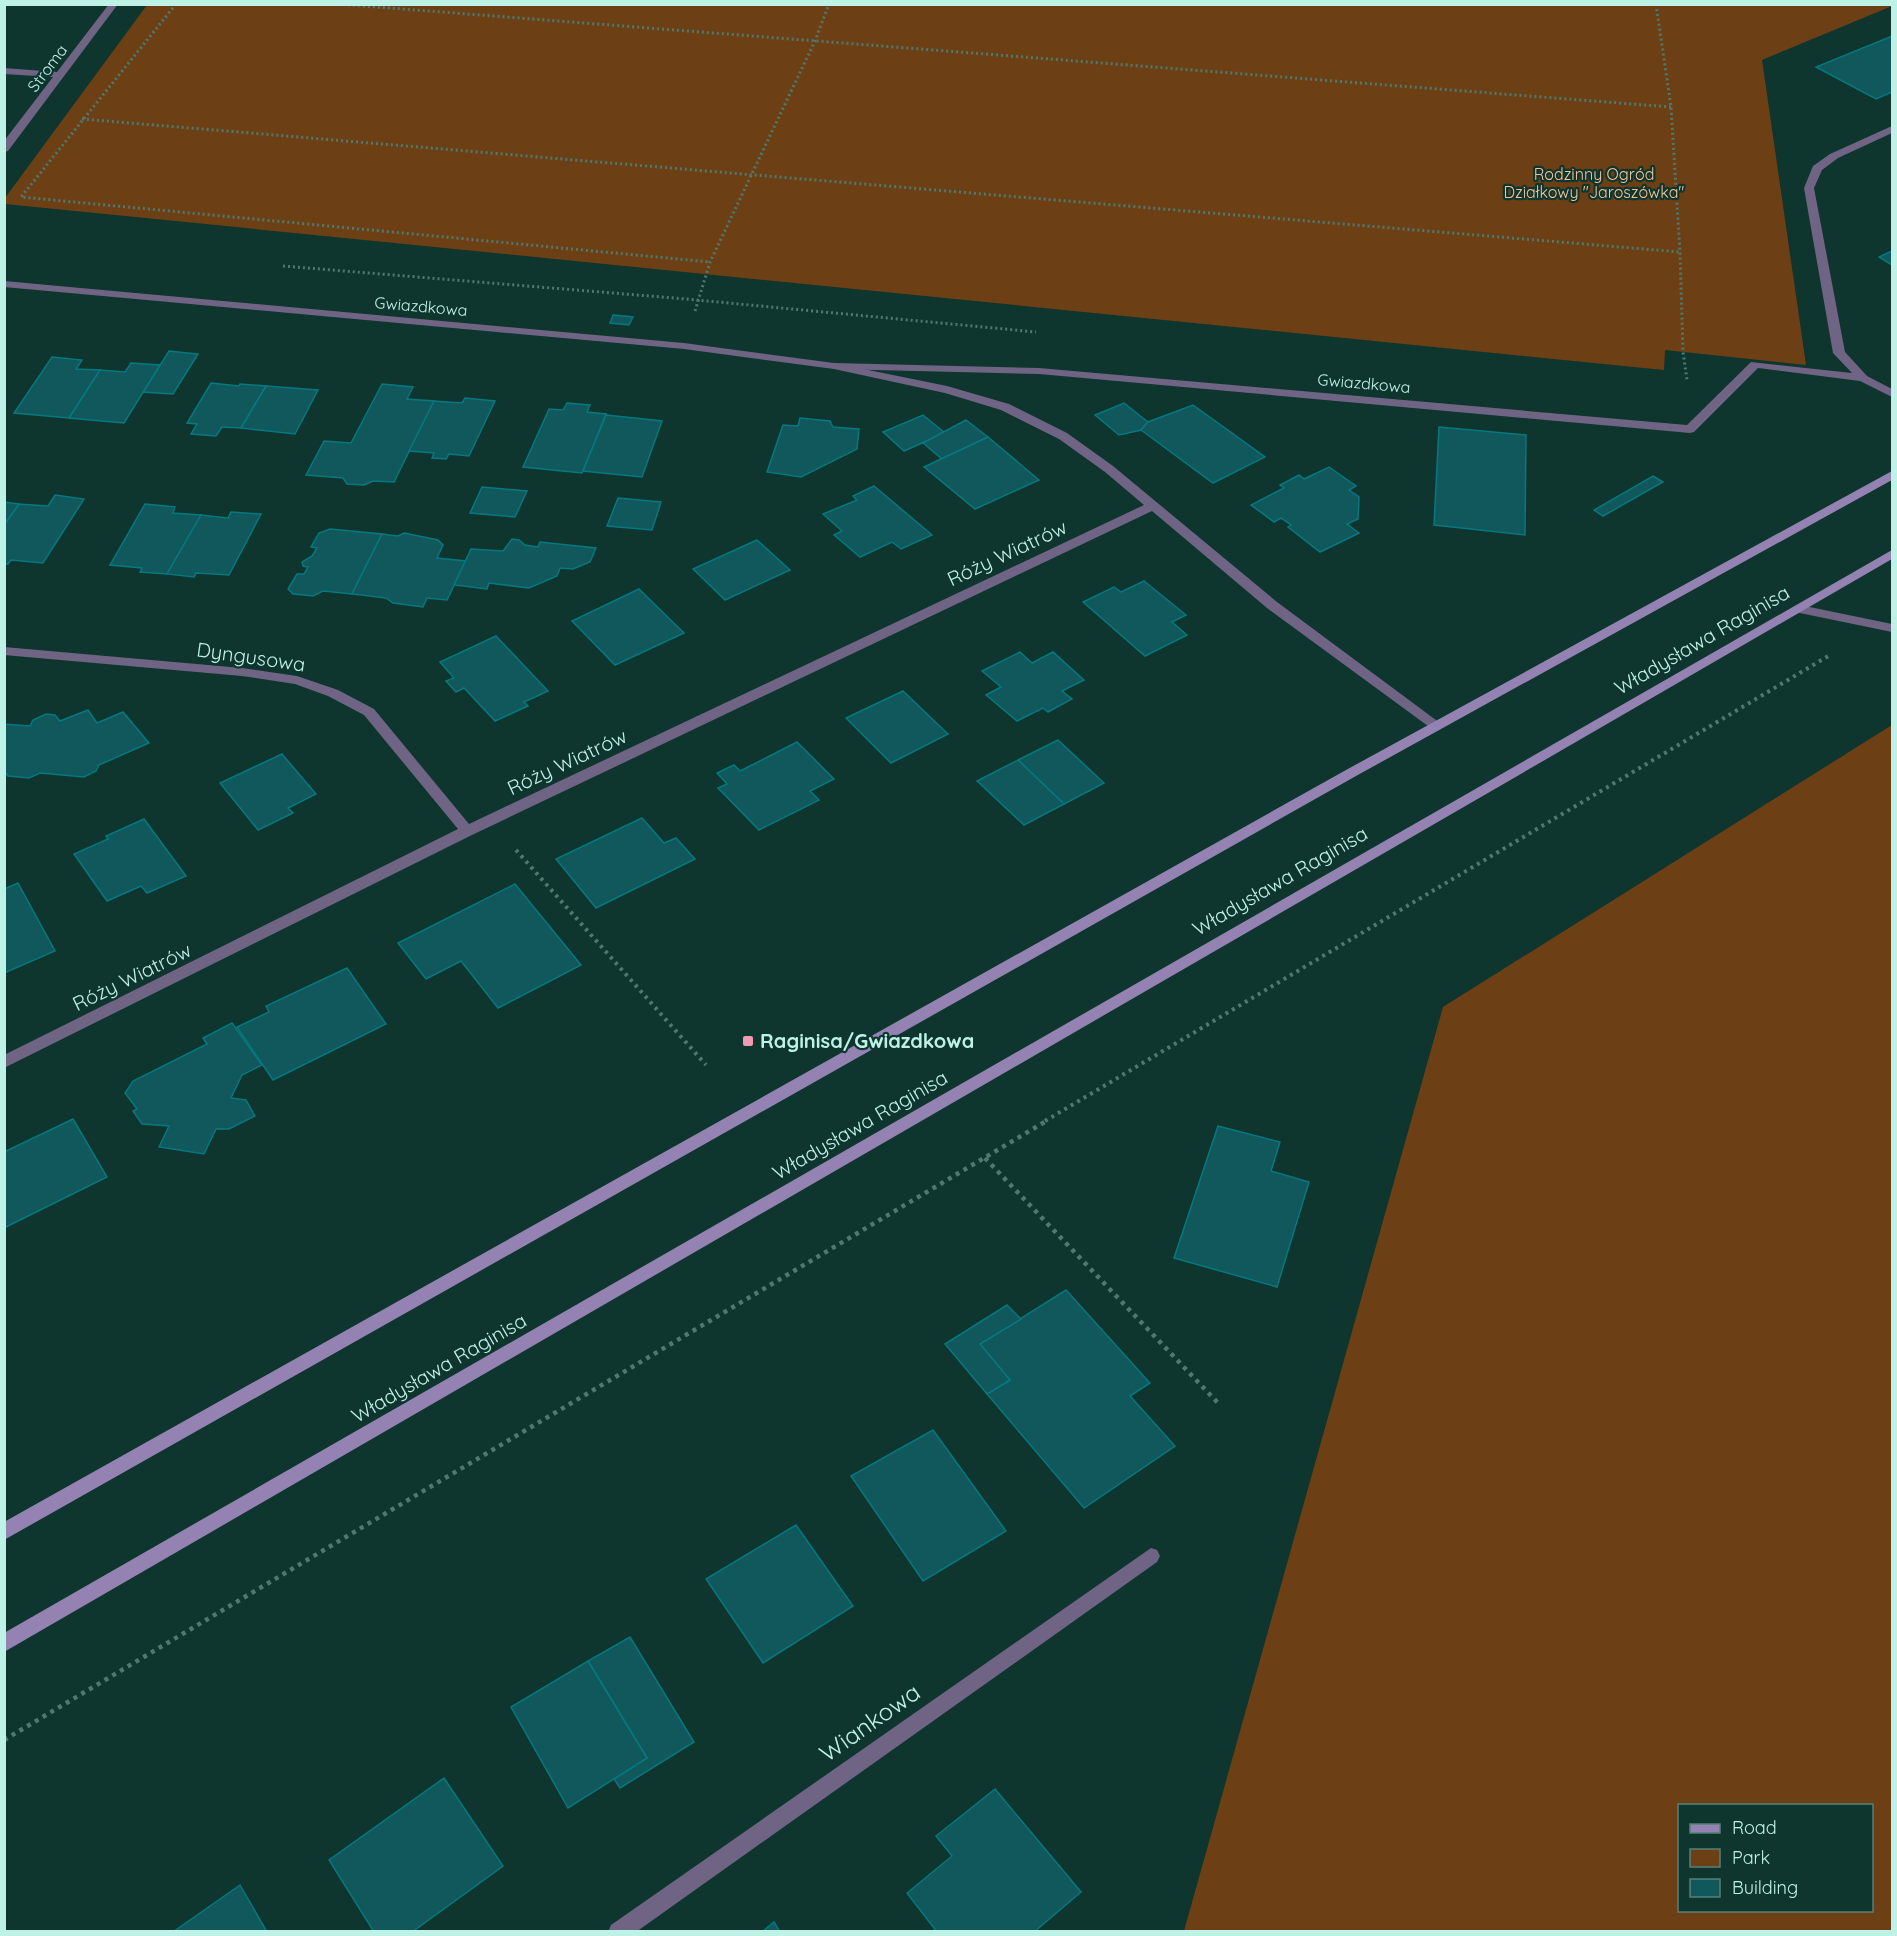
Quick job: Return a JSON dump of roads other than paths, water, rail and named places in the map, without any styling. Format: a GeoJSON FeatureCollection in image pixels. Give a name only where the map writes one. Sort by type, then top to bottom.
{"type":"FeatureCollection","features":[{"type":"Feature","properties":{"kind":"main road"},"geometry":{"type":"LineString","coordinates":[[4,1532],[1437,726],[1893,475]]}},
{"type":"Feature","properties":{"kind":"main road","name":"Władysława Raginisa"},"geometry":{"type":"LineString","coordinates":[[4,1643],[1893,554]]}},
{"type":"Feature","properties":{"kind":"street","name":"Stroma"},"geometry":{"type":"LineString","coordinates":[[4,149],[114,4]]}},
{"type":"Feature","properties":{"kind":"street"},"geometry":{"type":"LineString","coordinates":[[4,71],[60,75]]}},
{"type":"Feature","properties":{"kind":"street"},"geometry":{"type":"LineString","coordinates":[[1893,129],[1834,156],[1817,168],[1809,188],[1839,353],[1863,378],[1893,393]]}},
{"type":"Feature","properties":{"kind":"street","name":"Gwiazdkowa"},"geometry":{"type":"LineString","coordinates":[[4,284],[684,346],[834,366],[947,390],[1005,407],[1063,436],[1109,469],[1272,605],[1437,726]]}},
{"type":"Feature","properties":{"kind":"street","name":"Gwiazdkowa"},"geometry":{"type":"LineString","coordinates":[[834,366],[1039,371],[1690,429],[1755,364],[1863,378]]}},
{"type":"Feature","properties":{"kind":"street","name":"Róży Wiatrów"},"geometry":{"type":"LineString","coordinates":[[4,1062],[467,831],[1152,506]]}},
{"type":"Feature","properties":{"kind":"street"},"geometry":{"type":"LineString","coordinates":[[1800,609],[1890,627]]}},
{"type":"Feature","properties":{"kind":"street","name":"Dyngusowa"},"geometry":{"type":"LineString","coordinates":[[4,651],[242,672],[297,680],[333,693],[369,712],[467,831]]}},
{"type":"Feature","properties":{"kind":"street","name":"Wiankowa"},"geometry":{"type":"LineString","coordinates":[[618,1932],[1151,1556]]}},
{"type":"Feature","properties":{"kind":"place","name":"Raginisa/Gwiazdkowa"},"geometry":{"type":"Point","coordinates":[748,1041]}},
{"type":"Feature","properties":{"kind":"park label","name":"Rodzinny Ogród Działkowy \"Jaroszówka\""},"geometry":{"type":"Point","coordinates":[1594,183]}}]}
